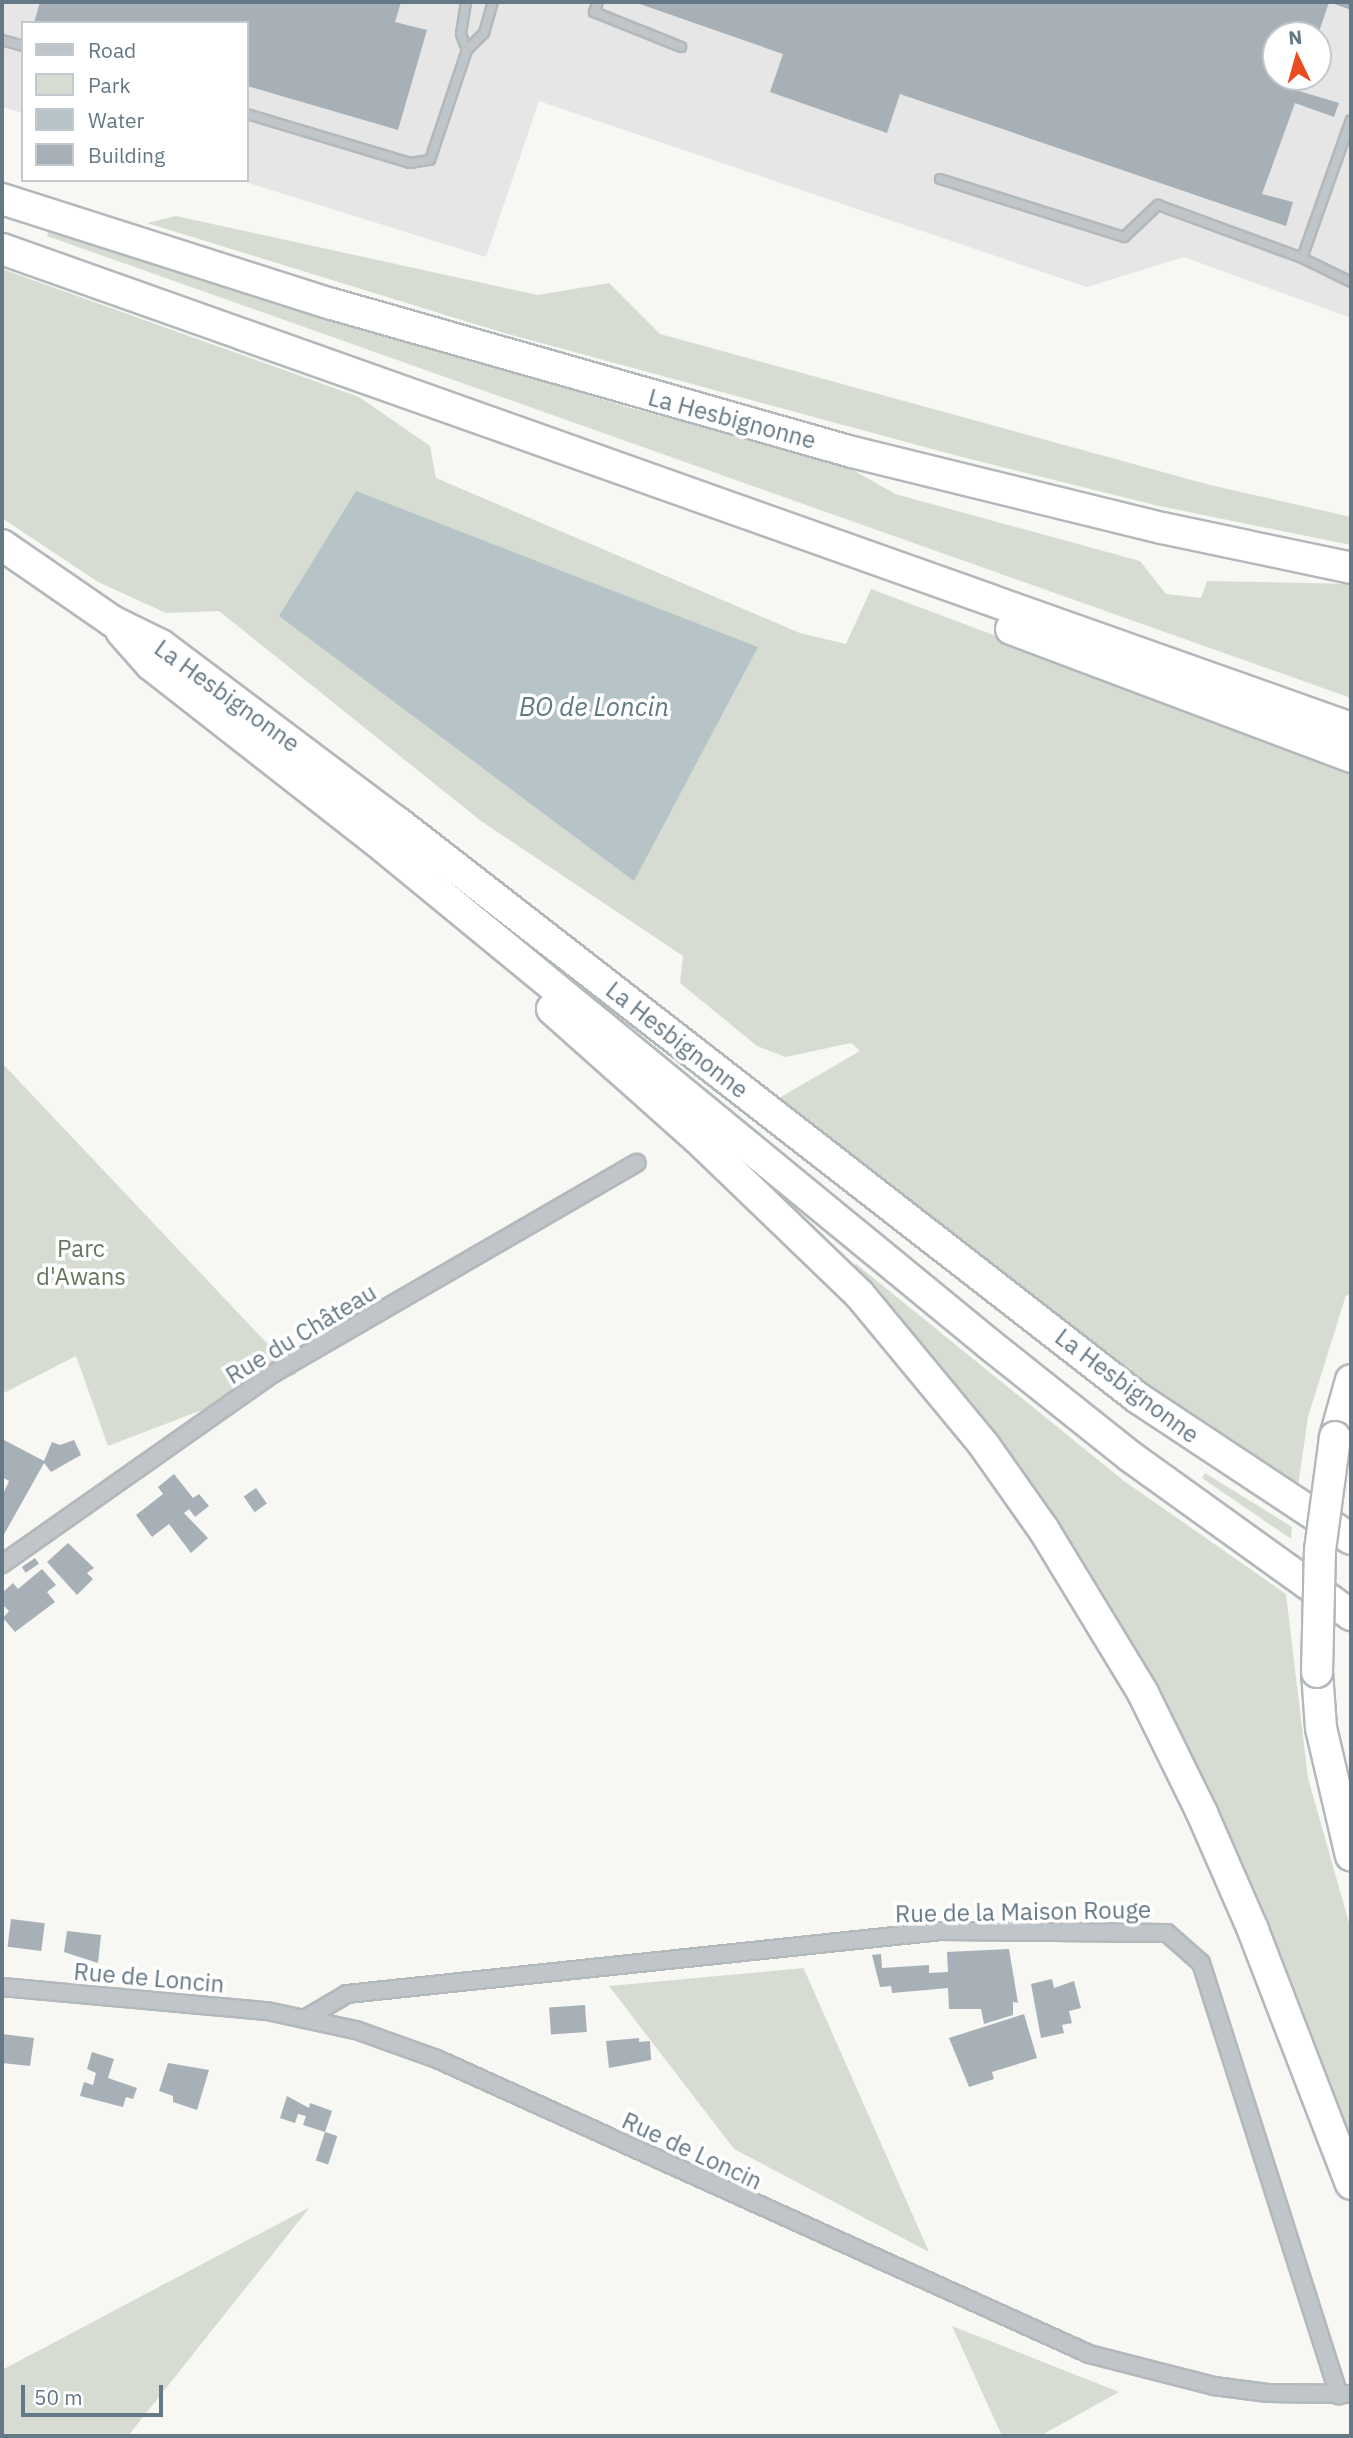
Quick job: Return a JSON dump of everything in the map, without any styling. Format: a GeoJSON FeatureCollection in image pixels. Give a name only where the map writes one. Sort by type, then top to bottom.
{"type":"FeatureCollection","features":[{"type":"Feature","properties":{"kind":"highway","name":"La Hesbignonne"},"geometry":{"type":"LineString","coordinates":[[2,199],[332,304],[813,442],[1162,528],[1351,568]]}},
{"type":"Feature","properties":{"kind":"highway"},"geometry":{"type":"LineString","coordinates":[[2,249],[739,514],[1351,728]]}},
{"type":"Feature","properties":{"kind":"highway"},"geometry":{"type":"LineString","coordinates":[[739,514],[775,541],[1351,757]]}},
{"type":"Feature","properties":{"kind":"highway","name":"La Hesbignonne"},"geometry":{"type":"LineString","coordinates":[[2,545],[111,621],[161,645],[397,822],[1138,1398],[1351,1539]]}},
{"type":"Feature","properties":{"kind":"highway"},"geometry":{"type":"LineString","coordinates":[[111,621],[151,665],[535,970],[1110,1440],[1351,1615]]}},
{"type":"Feature","properties":{"kind":"highway"},"geometry":{"type":"LineString","coordinates":[[535,970],[552,1009],[698,1138],[860,1295],[984,1445],[1044,1530],[1143,1693],[1202,1813],[1253,1930],[1351,2184]]}},
{"type":"Feature","properties":{"kind":"highway"},"geometry":{"type":"LineString","coordinates":[[1351,1380],[1335,1437],[1320,1550],[1317,1672],[1321,1728],[1351,1856]]}},
{"type":"Feature","properties":{"kind":"street","name":"Rue du Château"},"geometry":{"type":"LineString","coordinates":[[2,1564],[274,1373],[636,1163]]}},
{"type":"Feature","properties":{"kind":"street","name":"Rue de la Maison Rouge"},"geometry":{"type":"LineString","coordinates":[[308,2017],[347,1994],[941,1931],[1167,1933],[1201,1963],[1345,2394]]}},
{"type":"Feature","properties":{"kind":"street","name":"Rue de Loncin"},"geometry":{"type":"LineString","coordinates":[[2,1987],[308,2017],[437,2059],[1089,2354],[1214,2386],[1345,2394]]}},
{"type":"Feature","properties":{"kind":"lane"},"geometry":{"type":"LineString","coordinates":[[466,2],[461,34],[467,50]]}},
{"type":"Feature","properties":{"kind":"lane"},"geometry":{"type":"LineString","coordinates":[[248,114],[420,164],[437,150],[467,50],[484,33],[493,2]]}},
{"type":"Feature","properties":{"kind":"lane"},"geometry":{"type":"LineString","coordinates":[[598,2],[594,12],[681,47]]}},
{"type":"Feature","properties":{"kind":"lane"},"geometry":{"type":"LineString","coordinates":[[2,40],[21,45]]}},
{"type":"Feature","properties":{"kind":"lane"},"geometry":{"type":"LineString","coordinates":[[1301,258],[1351,120]]}},
{"type":"Feature","properties":{"kind":"lane"},"geometry":{"type":"LineString","coordinates":[[940,179],[1124,237],[1158,205],[1301,258],[1351,282]]}},
{"type":"Feature","properties":{"kind":"shaded area"},"geometry":{"type":"Polygon","coordinates":[[[2,2],[1351,2],[1351,318],[1184,257],[1087,287],[539,101],[486,257],[245,182],[248,182],[248,21],[21,21],[21,112],[2,107],[2,2]]]}},
{"type":"Feature","properties":{"kind":"green space"},"geometry":{"type":"Polygon","coordinates":[[[176,216],[538,295],[609,283],[660,334],[1210,485],[1351,517],[1351,545],[1159,506],[958,456],[504,333],[147,223],[176,216]]]}},
{"type":"Feature","properties":{"kind":"green space"},"geometry":{"type":"Polygon","coordinates":[[[49,228],[627,407],[841,463],[895,494],[1140,561],[1166,594],[1201,598],[1207,581],[1351,584],[1351,698],[47,236],[49,228]]]}},
{"type":"Feature","properties":{"kind":"green space"},"geometry":{"type":"Polygon","coordinates":[[[2,269],[359,397],[430,446],[436,478],[800,633],[846,644],[871,589],[1351,769],[1351,1296],[1346,1295],[1308,1417],[1298,1486],[1196,1421],[774,1101],[860,1051],[851,1043],[786,1057],[757,1046],[680,983],[683,956],[481,821],[219,611],[166,613],[98,582],[2,518],[2,269]]]}},
{"type":"Feature","properties":{"kind":"green space","name":"Parc d'Awans"},"geometry":{"type":"Polygon","coordinates":[[[2,1063],[296,1374],[108,1446],[76,1356],[2,1394],[2,1063]]]}},
{"type":"Feature","properties":{"kind":"green space"},"geometry":{"type":"Polygon","coordinates":[[[856,1264],[1124,1481],[1286,1594],[1308,1778],[1351,1930],[1351,2145],[1175,1727],[1115,1616],[1040,1500],[952,1381],[852,1268],[856,1264]]]}},
{"type":"Feature","properties":{"kind":"green space"},"geometry":{"type":"Polygon","coordinates":[[[1205,1473],[1292,1527],[1291,1539],[1202,1478],[1205,1473]]]}},
{"type":"Feature","properties":{"kind":"green space"},"geometry":{"type":"Polygon","coordinates":[[[804,1968],[929,2252],[734,2149],[609,1986],[804,1968]]]}},
{"type":"Feature","properties":{"kind":"green space"},"geometry":{"type":"Polygon","coordinates":[[[310,2207],[128,2436],[2,2436],[2,2370],[310,2207]]]}},
{"type":"Feature","properties":{"kind":"green space"},"geometry":{"type":"Polygon","coordinates":[[[952,2326],[1119,2392],[1040,2436],[1002,2436],[952,2326]]]}},
{"type":"Feature","properties":{"kind":"water","name":"BO de Loncin"},"geometry":{"type":"Polygon","coordinates":[[[356,491],[758,647],[634,881],[279,616],[356,491]]]}},
{"type":"Feature","properties":{"kind":"building"},"geometry":{"type":"Polygon","coordinates":[[[40,2],[401,2],[395,22],[427,30],[398,130],[248,86],[248,21],[35,21],[40,2]]]}},
{"type":"Feature","properties":{"kind":"building"},"geometry":{"type":"Polygon","coordinates":[[[634,2],[1329,2],[1323,21],[1262,21],[1262,91],[1299,91],[1339,103],[1334,117],[1295,103],[1262,194],[1293,202],[1286,226],[900,94],[887,133],[770,92],[783,54],[634,2]]]}},
{"type":"Feature","properties":{"kind":"building"},"geometry":{"type":"Polygon","coordinates":[[[1329,2],[1351,2],[1351,10],[1329,2]]]}},
{"type":"Feature","properties":{"kind":"building"},"geometry":{"type":"Polygon","coordinates":[[[2,1439],[44,1461],[52,1442],[60,1445],[74,1440],[81,1455],[51,1472],[44,1463],[2,1538],[2,1496],[9,1481],[2,1477],[2,1439]]]}},
{"type":"Feature","properties":{"kind":"building"},"geometry":{"type":"Polygon","coordinates":[[[174,1474],[193,1498],[199,1494],[209,1506],[195,1517],[189,1509],[184,1513],[208,1538],[191,1553],[169,1524],[152,1537],[136,1515],[163,1494],[158,1487],[174,1474]]]}},
{"type":"Feature","properties":{"kind":"building"},"geometry":{"type":"Polygon","coordinates":[[[256,1488],[267,1504],[255,1512],[244,1497],[256,1488]]]}},
{"type":"Feature","properties":{"kind":"building"},"geometry":{"type":"Polygon","coordinates":[[[68,1543],[94,1568],[87,1573],[93,1579],[77,1595],[47,1562],[68,1543]]]}},
{"type":"Feature","properties":{"kind":"building"},"geometry":{"type":"Polygon","coordinates":[[[35,1558],[39,1564],[26,1573],[22,1567],[35,1558]]]}},
{"type":"Feature","properties":{"kind":"building"},"geometry":{"type":"Polygon","coordinates":[[[42,1569],[56,1585],[47,1592],[55,1602],[15,1632],[3,1618],[9,1611],[2,1604],[2,1593],[13,1583],[18,1589],[42,1569]]]}},
{"type":"Feature","properties":{"kind":"building"},"geometry":{"type":"Polygon","coordinates":[[[11,1919],[45,1923],[41,1951],[8,1947],[11,1919]]]}},
{"type":"Feature","properties":{"kind":"building"},"geometry":{"type":"Polygon","coordinates":[[[67,1931],[101,1935],[98,1963],[64,1952],[67,1931]]]}},
{"type":"Feature","properties":{"kind":"building"},"geometry":{"type":"Polygon","coordinates":[[[1009,1949],[1018,2003],[1013,2002],[1013,2015],[984,2024],[981,2009],[949,2009],[948,1988],[892,1993],[891,1986],[880,1987],[872,1955],[881,1954],[882,1968],[929,1965],[929,1973],[948,1972],[947,1952],[1009,1949]]]}},
{"type":"Feature","properties":{"kind":"building"},"geometry":{"type":"Polygon","coordinates":[[[1052,1979],[1054,1988],[1074,1981],[1081,2008],[1069,2011],[1072,2023],[1062,2025],[1064,2033],[1041,2038],[1031,1984],[1052,1979]]]}},
{"type":"Feature","properties":{"kind":"building"},"geometry":{"type":"Polygon","coordinates":[[[585,2005],[587,2032],[551,2034],[549,2008],[585,2005]]]}},
{"type":"Feature","properties":{"kind":"building"},"geometry":{"type":"Polygon","coordinates":[[[1024,2014],[1037,2058],[992,2072],[994,2079],[969,2087],[949,2038],[1024,2014]]]}},
{"type":"Feature","properties":{"kind":"building"},"geometry":{"type":"Polygon","coordinates":[[[2,2034],[34,2038],[30,2066],[2,2063],[2,2034]]]}},
{"type":"Feature","properties":{"kind":"building"},"geometry":{"type":"Polygon","coordinates":[[[639,2038],[639,2042],[650,2041],[651,2060],[609,2068],[606,2041],[639,2038]]]}},
{"type":"Feature","properties":{"kind":"building"},"geometry":{"type":"Polygon","coordinates":[[[92,2052],[114,2059],[108,2078],[137,2088],[133,2099],[126,2097],[123,2107],[80,2096],[84,2082],[93,2085],[96,2073],[87,2069],[92,2052]]]}},
{"type":"Feature","properties":{"kind":"building"},"geometry":{"type":"Polygon","coordinates":[[[168,2063],[209,2070],[197,2110],[173,2102],[173,2096],[159,2091],[168,2063]]]}},
{"type":"Feature","properties":{"kind":"building"},"geometry":{"type":"Polygon","coordinates":[[[287,2096],[309,2108],[310,2103],[332,2111],[325,2132],[303,2125],[306,2116],[298,2114],[295,2123],[280,2118],[287,2096]]]}},
{"type":"Feature","properties":{"kind":"building"},"geometry":{"type":"Polygon","coordinates":[[[325,2132],[337,2136],[328,2165],[316,2161],[325,2132]]]}}]}
